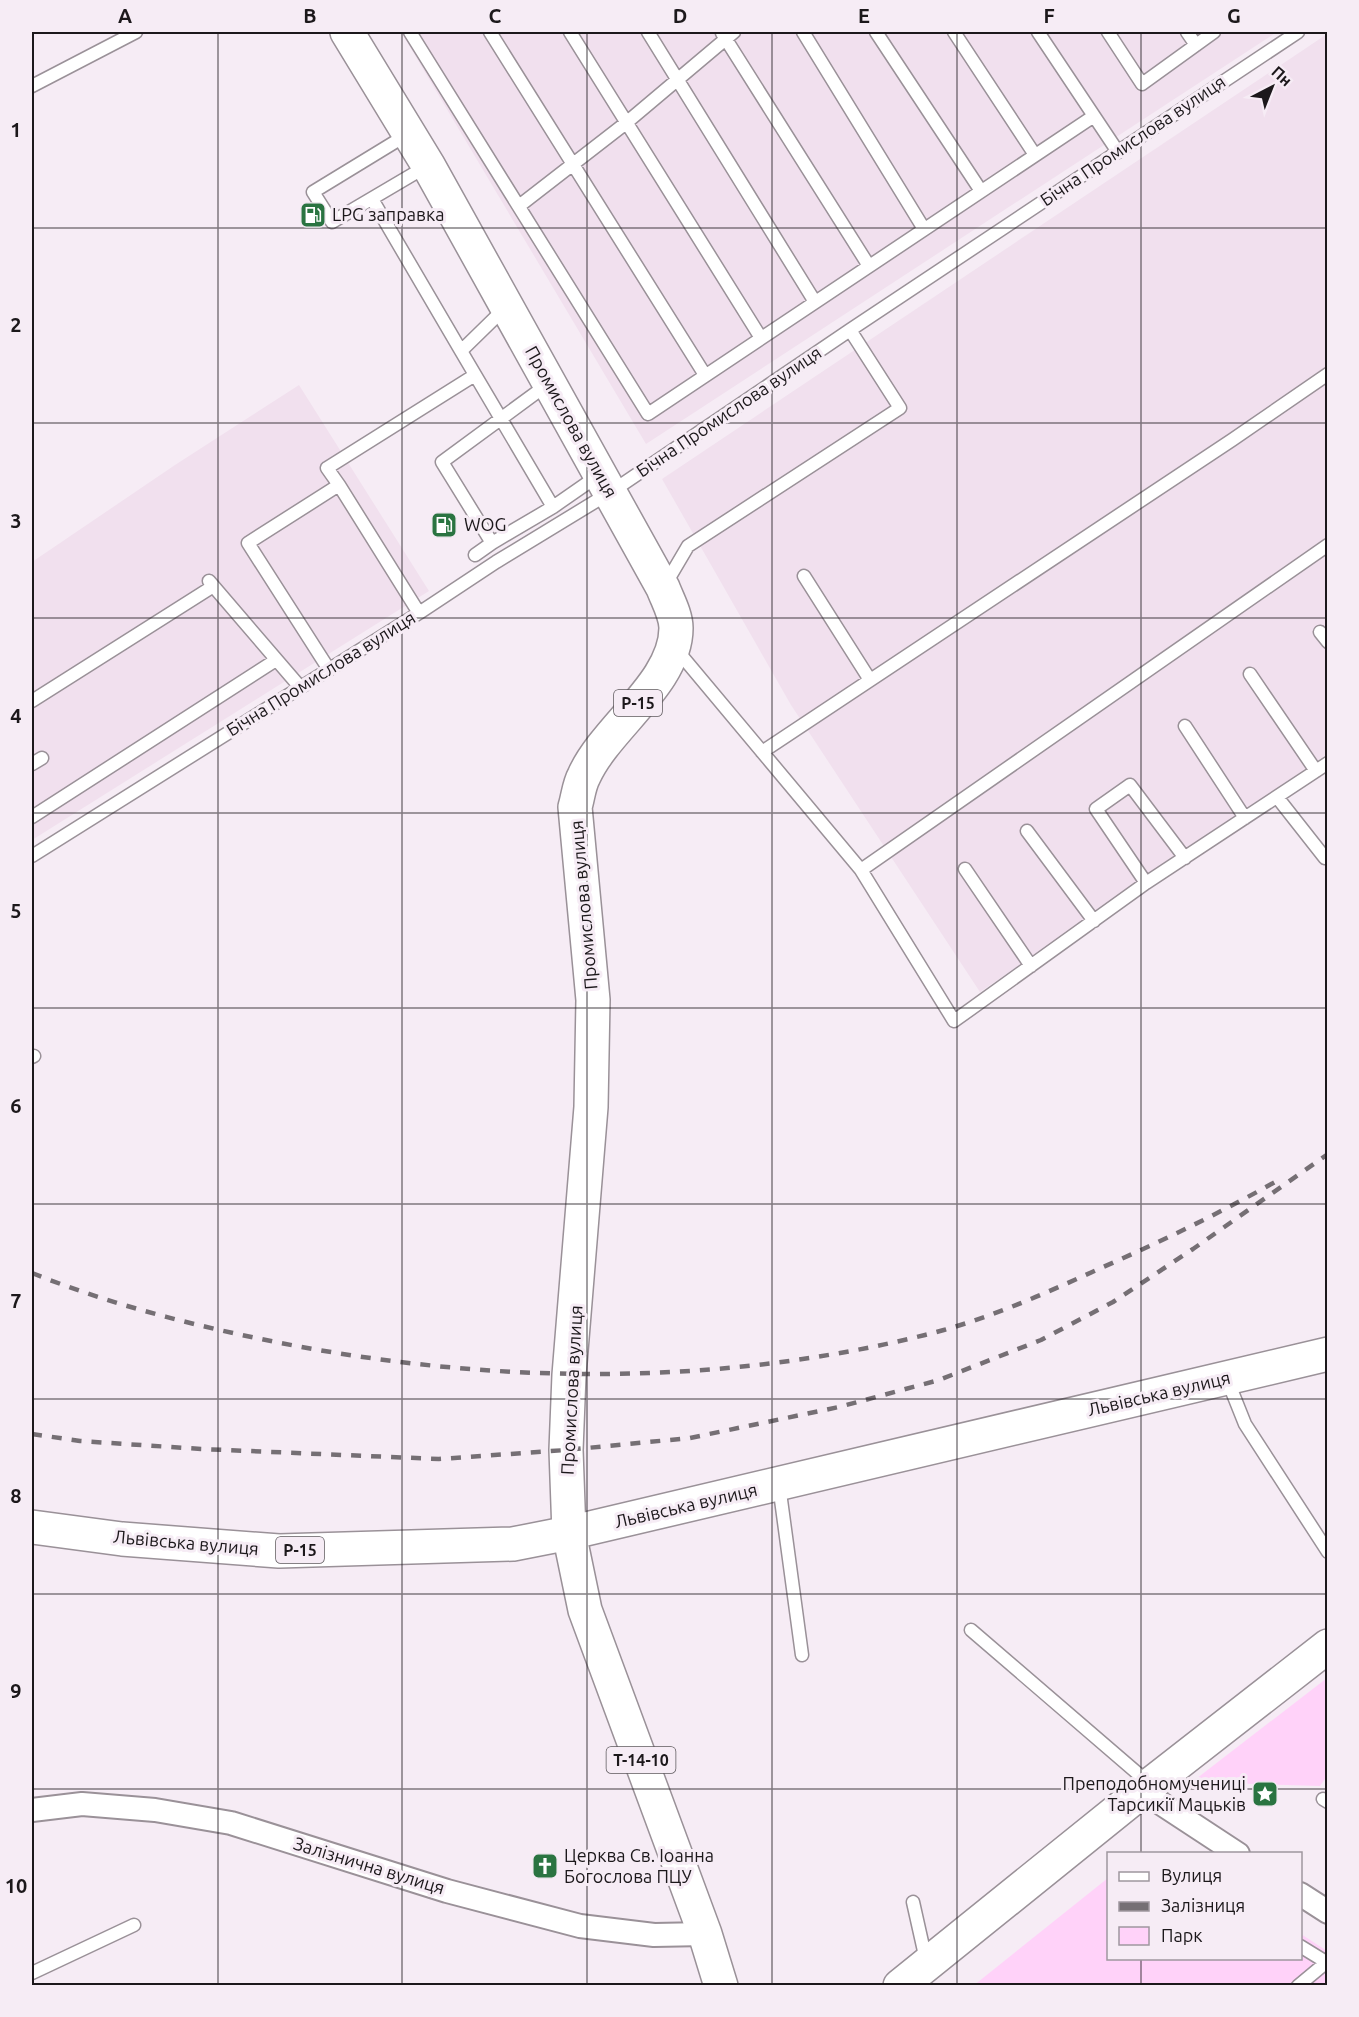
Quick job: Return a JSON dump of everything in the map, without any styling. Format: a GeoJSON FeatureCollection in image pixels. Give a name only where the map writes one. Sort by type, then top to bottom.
{"type":"FeatureCollection","features":[{"type":"Feature","properties":{"kind":"main road","name":"Промислова вулиця"},"geometry":{"type":"LineString","coordinates":[[348,32],[410,133],[606,483],[663,588],[676,627],[669,660],[657,679],[605,743],[583,776],[575,807],[593,1000],[591,1107],[569,1375],[566,1450],[569,1533]]}},
{"type":"Feature","properties":{"kind":"main road","name":"Львівська вулиця"},"geometry":{"type":"LineString","coordinates":[[32,1527],[122,1539],[279,1551],[513,1544],[569,1533],[1328,1354]]}},
{"type":"Feature","properties":{"kind":"main road","name":"Т-14-10"},"geometry":{"type":"LineString","coordinates":[[569,1533],[585,1610],[705,1934],[721,1986]]}},
{"type":"Feature","properties":{"kind":"main road"},"geometry":{"type":"LineString","coordinates":[[900,1986],[1146,1788],[1328,1646]]}},
{"type":"Feature","properties":{"kind":"street"},"geometry":{"type":"LineString","coordinates":[[1146,1788],[1235,1852]]}},
{"type":"Feature","properties":{"kind":"street","name":"Залізнична вулиця"},"geometry":{"type":"LineString","coordinates":[[32,1810],[82,1804],[155,1810],[231,1823],[447,1891],[580,1926],[654,1935],[705,1934]]}},
{"type":"Feature","properties":{"kind":"street"},"geometry":{"type":"LineString","coordinates":[[1302,1895],[1328,1912]]}},
{"type":"Feature","properties":{"kind":"lane"},"geometry":{"type":"LineString","coordinates":[[32,86],[136,32]]}},
{"type":"Feature","properties":{"kind":"lane"},"geometry":{"type":"LineString","coordinates":[[410,32],[648,414],[1094,116]]}},
{"type":"Feature","properties":{"kind":"lane"},"geometry":{"type":"LineString","coordinates":[[490,32],[705,375]]}},
{"type":"Feature","properties":{"kind":"lane"},"geometry":{"type":"LineString","coordinates":[[570,32],[761,338]]}},
{"type":"Feature","properties":{"kind":"lane"},"geometry":{"type":"LineString","coordinates":[[648,32],[815,302]]}},
{"type":"Feature","properties":{"kind":"lane"},"geometry":{"type":"LineString","coordinates":[[803,32],[924,229]]}},
{"type":"Feature","properties":{"kind":"lane"},"geometry":{"type":"LineString","coordinates":[[876,32],[981,191]]}},
{"type":"Feature","properties":{"kind":"lane"},"geometry":{"type":"LineString","coordinates":[[954,32],[1035,155]]}},
{"type":"Feature","properties":{"kind":"lane"},"geometry":{"type":"LineString","coordinates":[[1108,32],[1142,84],[1214,32]]}},
{"type":"Feature","properties":{"kind":"lane"},"geometry":{"type":"LineString","coordinates":[[1187,32],[1196,45]]}},
{"type":"Feature","properties":{"kind":"lane","name":"Бічна Промислова вулиця"},"geometry":{"type":"LineString","coordinates":[[32,856],[419,613],[496,562],[606,483],[850,330],[1298,32]]}},
{"type":"Feature","properties":{"kind":"lane"},"geometry":{"type":"LineString","coordinates":[[1043,33],[1118,152]]}},
{"type":"Feature","properties":{"kind":"lane"},"geometry":{"type":"LineString","coordinates":[[519,206],[626,123],[726,34],[869,266]]}},
{"type":"Feature","properties":{"kind":"lane"},"geometry":{"type":"LineString","coordinates":[[410,133],[313,192],[332,222],[428,165]]}},
{"type":"Feature","properties":{"kind":"lane"},"geometry":{"type":"LineString","coordinates":[[372,199],[553,507]]}},
{"type":"Feature","properties":{"kind":"lane"},"geometry":{"type":"LineString","coordinates":[[461,351],[506,308]]}},
{"type":"Feature","properties":{"kind":"lane"},"geometry":{"type":"LineString","coordinates":[[663,588],[688,546],[900,408],[850,330]]}},
{"type":"Feature","properties":{"kind":"lane"},"geometry":{"type":"LineString","coordinates":[[762,752],[1328,374]]}},
{"type":"Feature","properties":{"kind":"lane"},"geometry":{"type":"LineString","coordinates":[[419,613],[327,468],[475,375]]}},
{"type":"Feature","properties":{"kind":"lane"},"geometry":{"type":"LineString","coordinates":[[492,543],[442,462],[549,383]]}},
{"type":"Feature","properties":{"kind":"lane"},"geometry":{"type":"LineString","coordinates":[[475,555],[553,507],[606,483]]}},
{"type":"Feature","properties":{"kind":"lane"},"geometry":{"type":"LineString","coordinates":[[328,669],[248,543],[339,485]]}},
{"type":"Feature","properties":{"kind":"lane"},"geometry":{"type":"LineString","coordinates":[[861,870],[1328,545]]}},
{"type":"Feature","properties":{"kind":"lane"},"geometry":{"type":"LineString","coordinates":[[804,576],[870,680]]}},
{"type":"Feature","properties":{"kind":"lane"},"geometry":{"type":"LineString","coordinates":[[32,701],[210,584],[300,687]]}},
{"type":"Feature","properties":{"kind":"lane"},"geometry":{"type":"LineString","coordinates":[[673,646],[861,870],[954,1021],[1146,883],[1328,763]]}},
{"type":"Feature","properties":{"kind":"lane"},"geometry":{"type":"LineString","coordinates":[[32,817],[276,660]]}},
{"type":"Feature","properties":{"kind":"lane"},"geometry":{"type":"LineString","coordinates":[[1250,674],[1316,771]]}},
{"type":"Feature","properties":{"kind":"lane"},"geometry":{"type":"LineString","coordinates":[[1185,726],[1245,818]]}},
{"type":"Feature","properties":{"kind":"lane"},"geometry":{"type":"LineString","coordinates":[[1146,883],[1096,809],[1130,785],[1185,858]]}},
{"type":"Feature","properties":{"kind":"lane"},"geometry":{"type":"LineString","coordinates":[[1277,797],[1325,858]]}},
{"type":"Feature","properties":{"kind":"lane"},"geometry":{"type":"LineString","coordinates":[[1027,831],[1094,921]]}},
{"type":"Feature","properties":{"kind":"lane"},"geometry":{"type":"LineString","coordinates":[[965,869],[1031,966]]}},
{"type":"Feature","properties":{"kind":"lane"},"geometry":{"type":"LineString","coordinates":[[1226,1378],[1245,1424],[1328,1552]]}},
{"type":"Feature","properties":{"kind":"lane"},"geometry":{"type":"LineString","coordinates":[[779,1484],[802,1655]]}},
{"type":"Feature","properties":{"kind":"lane"},"geometry":{"type":"LineString","coordinates":[[970,1630],[1146,1788]]}},
{"type":"Feature","properties":{"kind":"lane"},"geometry":{"type":"LineString","coordinates":[[913,1902],[927,1965]]}},
{"type":"Feature","properties":{"kind":"lane"},"geometry":{"type":"LineString","coordinates":[[32,1973],[134,1925]]}},
{"type":"Feature","properties":{"kind":"lane"},"geometry":{"type":"LineString","coordinates":[[1298,1986],[1327,1961],[1302,1947]]}},
{"type":"Feature","properties":{"kind":"shaded area"},"geometry":{"type":"Polygon","coordinates":[[[401,32],[1277,32],[646,444],[401,32]]]}},
{"type":"Feature","properties":{"kind":"shaded area"},"geometry":{"type":"Polygon","coordinates":[[[1327,34],[1327,754],[980,992],[791,705],[662,479],[1327,34]]]}},
{"type":"Feature","properties":{"kind":"shaded area"},"geometry":{"type":"Polygon","coordinates":[[[299,385],[429,591],[32,840],[32,562],[175,465],[299,385]]]}},
{"type":"Feature","properties":{"kind":"green space"},"geometry":{"type":"Polygon","coordinates":[[[1327,1678],[1327,1776],[1320,1786],[1192,1782],[1327,1678]]]}},
{"type":"Feature","properties":{"kind":"green space"},"geometry":{"type":"Polygon","coordinates":[[[1107,1879],[1107,1960],[1302,1960],[1302,1935],[1327,1951],[1327,1985],[973,1986],[1107,1879]]]}},
{"type":"Feature","properties":{"kind":"railway"},"geometry":{"type":"LineString","coordinates":[[32,1434],[80,1441],[201,1449],[439,1459],[690,1438],[839,1407],[939,1380],[1041,1340],[1113,1302],[1328,1154]]}},
{"type":"Feature","properties":{"kind":"railway"},"geometry":{"type":"LineString","coordinates":[[32,1273],[114,1302],[171,1318],[256,1338],[339,1353],[422,1365],[506,1372],[591,1374],[675,1372],[759,1365],[843,1353],[948,1329],[1036,1297],[1145,1248],[1275,1182]]}},
{"type":"Feature","properties":{"kind":"place","name":"LPG заправка"},"geometry":{"type":"Point","coordinates":[313,215]}},
{"type":"Feature","properties":{"kind":"place","name":"WOG"},"geometry":{"type":"Point","coordinates":[444,525]}},
{"type":"Feature","properties":{"kind":"place","name":"Преподобномучениці Тарсикії Мацьків"},"geometry":{"type":"Point","coordinates":[1265,1794]}},
{"type":"Feature","properties":{"kind":"place","name":"Церква Св. Іоанна Богослова ПЦУ"},"geometry":{"type":"Point","coordinates":[545,1866]}}]}
